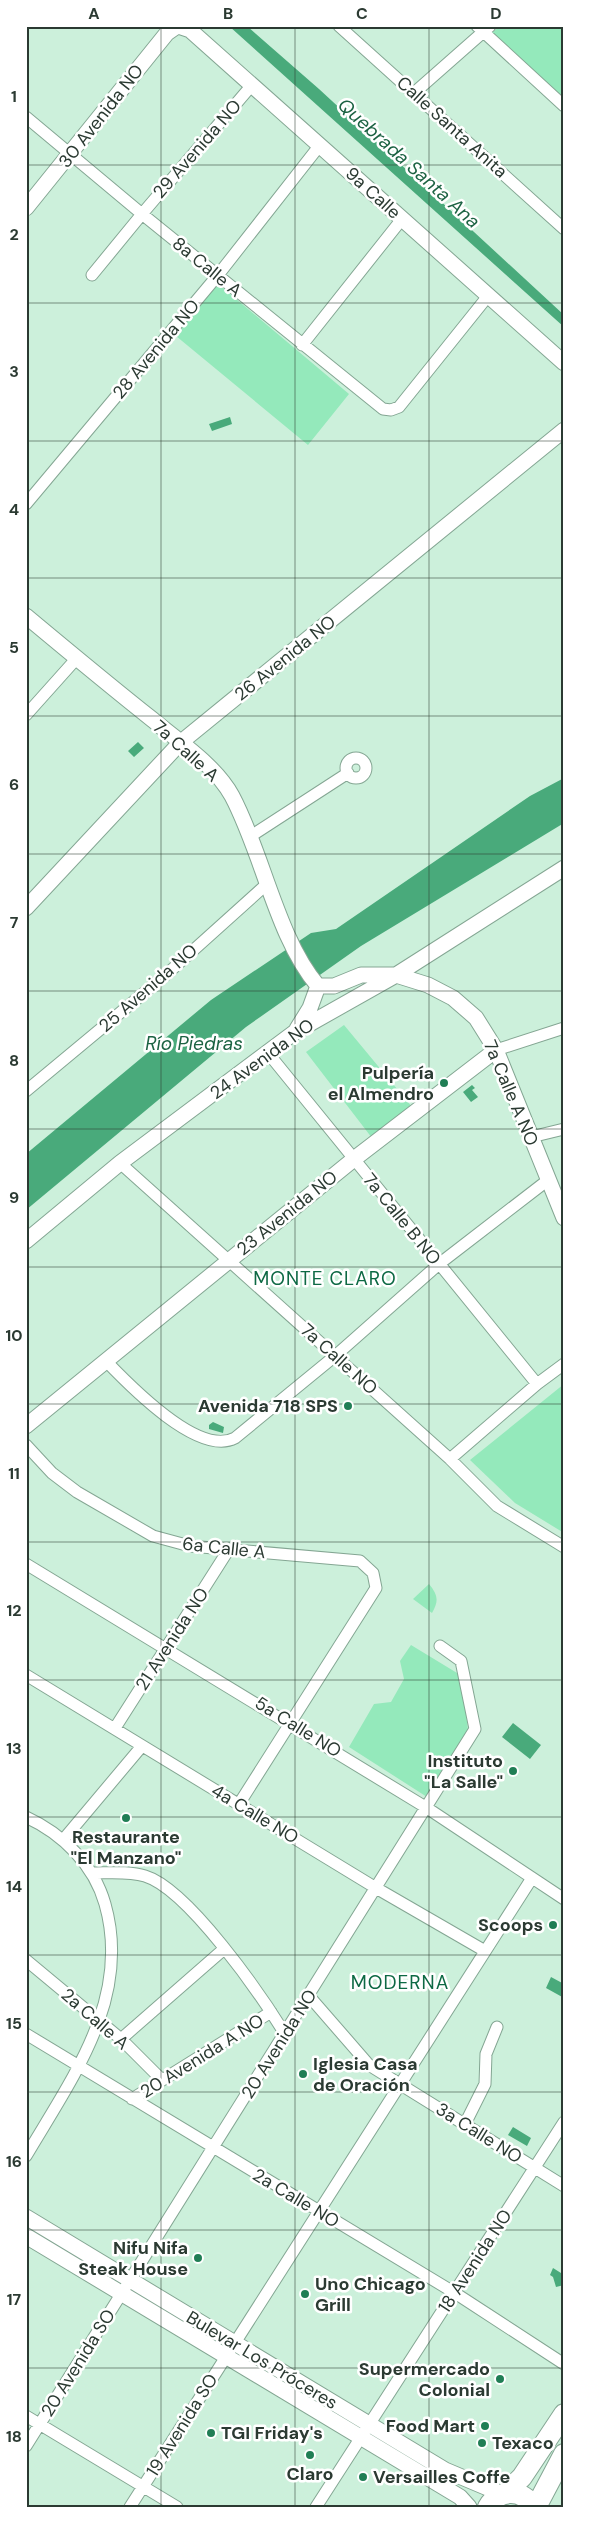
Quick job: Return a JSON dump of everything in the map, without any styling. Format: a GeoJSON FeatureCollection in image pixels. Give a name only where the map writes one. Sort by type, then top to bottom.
{"type":"FeatureCollection","features":[{"type":"Feature","properties":{"kind":"highway"},"geometry":{"type":"LineString","coordinates":[[499,2498],[522,2477],[564,2414]]}},
{"type":"Feature","properties":{"kind":"highway"},"geometry":{"type":"LineString","coordinates":[[499,2498],[520,2494],[535,2507],[564,2454]]}},
{"type":"Feature","properties":{"kind":"street","name":"9a Calle"},"geometry":{"type":"LineString","coordinates":[[178,26],[190,30],[564,363]]}},
{"type":"Feature","properties":{"kind":"street","name":"30 Avenida NO"},"geometry":{"type":"LineString","coordinates":[[26,208],[167,33],[178,26]]}},
{"type":"Feature","properties":{"kind":"street","name":"Calle Santa Anita"},"geometry":{"type":"LineString","coordinates":[[339,26],[564,230]]}},
{"type":"Feature","properties":{"kind":"street"},"geometry":{"type":"LineString","coordinates":[[414,93],[483,28],[564,106]]}},
{"type":"Feature","properties":{"kind":"street","name":"29 Avenida NO"},"geometry":{"type":"LineString","coordinates":[[92,275],[252,85]]}},
{"type":"Feature","properties":{"kind":"street","name":"8a Calle A"},"geometry":{"type":"LineString","coordinates":[[26,117],[302,345],[384,409],[391,410],[399,407],[488,296]]}},
{"type":"Feature","properties":{"kind":"street","name":"28 Avenida NO"},"geometry":{"type":"LineString","coordinates":[[26,504],[218,276],[320,145]]}},
{"type":"Feature","properties":{"kind":"street"},"geometry":{"type":"LineString","coordinates":[[302,345],[402,219]]}},
{"type":"Feature","properties":{"kind":"street","name":"26 Avenida NO"},"geometry":{"type":"LineString","coordinates":[[26,908],[180,743],[564,430]]}},
{"type":"Feature","properties":{"kind":"street"},"geometry":{"type":"LineString","coordinates":[[548,444],[564,443]]}},
{"type":"Feature","properties":{"kind":"street","name":"7a Calle A"},"geometry":{"type":"LineString","coordinates":[[26,616],[180,743],[218,777],[231,795],[251,836],[290,942],[316,984]]}},
{"type":"Feature","properties":{"kind":"street"},"geometry":{"type":"LineString","coordinates":[[26,715],[77,658]]}},
{"type":"Feature","properties":{"kind":"street"},"geometry":{"type":"LineString","coordinates":[[251,836],[348,773]]}},
{"type":"Feature","properties":{"kind":"street","name":"24 Avenida NO"},"geometry":{"type":"LineString","coordinates":[[26,1241],[120,1163],[295,1032],[396,975],[564,868]]}},
{"type":"Feature","properties":{"kind":"street","name":"25 Avenida NO"},"geometry":{"type":"LineString","coordinates":[[26,1091],[168,974],[268,883]]}},
{"type":"Feature","properties":{"kind":"street","name":"7a Calle A NO"},"geometry":{"type":"LineString","coordinates":[[316,984],[334,986],[361,975],[396,975],[428,985],[453,998],[476,1018],[496,1050],[564,1218]]}},
{"type":"Feature","properties":{"kind":"street"},"geometry":{"type":"LineString","coordinates":[[295,1032],[310,1008],[316,984]]}},
{"type":"Feature","properties":{"kind":"street","name":"23 Avenida NO"},"geometry":{"type":"LineString","coordinates":[[26,1426],[354,1159],[496,1050],[564,1028]]}},
{"type":"Feature","properties":{"kind":"street","name":"7a Calle B NO"},"geometry":{"type":"LineString","coordinates":[[268,1053],[537,1384]]}},
{"type":"Feature","properties":{"kind":"street"},"geometry":{"type":"LineString","coordinates":[[531,1137],[564,1129]]}},
{"type":"Feature","properties":{"kind":"street","name":"7a Calle NO"},"geometry":{"type":"LineString","coordinates":[[120,1163],[230,1259],[450,1460],[497,1506],[564,1547]]}},
{"type":"Feature","properties":{"kind":"street"},"geometry":{"type":"LineString","coordinates":[[106,1360],[135,1390],[180,1425],[206,1440],[227,1442],[236,1438],[335,1356],[439,1264],[548,1180]]}},
{"type":"Feature","properties":{"kind":"street"},"geometry":{"type":"LineString","coordinates":[[450,1460],[537,1384],[564,1364]]}},
{"type":"Feature","properties":{"kind":"street","name":"6a Calle A"},"geometry":{"type":"LineString","coordinates":[[26,1445],[52,1473],[77,1492],[153,1536],[190,1546],[360,1561],[373,1573],[376,1588],[291,1723]]}},
{"type":"Feature","properties":{"kind":"street","name":"21 Avenida NO"},"geometry":{"type":"LineString","coordinates":[[115,1728],[229,1549]]}},
{"type":"Feature","properties":{"kind":"street","name":"5a Calle NO"},"geometry":{"type":"LineString","coordinates":[[26,1564],[291,1723],[427,1808],[564,1899]]}},
{"type":"Feature","properties":{"kind":"street","name":"20 Avenida NO"},"geometry":{"type":"LineString","coordinates":[[130,2280],[214,2149],[475,1729],[461,1661],[440,1646]]}},
{"type":"Feature","properties":{"kind":"street","name":"4a Calle NO"},"geometry":{"type":"LineString","coordinates":[[26,1675],[376,1888],[485,1952]]}},
{"type":"Feature","properties":{"kind":"street"},"geometry":{"type":"LineString","coordinates":[[239,1804],[291,1723]]}},
{"type":"Feature","properties":{"kind":"street"},"geometry":{"type":"LineString","coordinates":[[63,1840],[142,1746]]}},
{"type":"Feature","properties":{"kind":"street"},"geometry":{"type":"LineString","coordinates":[[26,1817],[63,1840],[92,1873],[102,1894],[111,1925],[114,1956],[110,1987],[99,2020],[79,2066],[26,2156]]}},
{"type":"Feature","properties":{"kind":"street"},"geometry":{"type":"LineString","coordinates":[[92,1873],[145,1876],[160,1882],[174,1893],[224,1949],[285,2034]]}},
{"type":"Feature","properties":{"kind":"street","name":"19 Avenida SO"},"geometry":{"type":"LineString","coordinates":[[130,2507],[532,1878]]}},
{"type":"Feature","properties":{"kind":"street"},"geometry":{"type":"LineString","coordinates":[[121,2039],[224,1949]]}},
{"type":"Feature","properties":{"kind":"street","name":"2a Calle A"},"geometry":{"type":"LineString","coordinates":[[26,1960],[121,2039],[162,2080]]}},
{"type":"Feature","properties":{"kind":"street","name":"3a Calle NO"},"geometry":{"type":"LineString","coordinates":[[309,1996],[369,2065],[564,2186]]}},
{"type":"Feature","properties":{"kind":"street","name":"20 Avenida A NO"},"geometry":{"type":"LineString","coordinates":[[132,2099],[271,2012]]}},
{"type":"Feature","properties":{"kind":"street"},"geometry":{"type":"LineString","coordinates":[[465,2124],[485,2084],[486,2054],[498,2027]]}},
{"type":"Feature","properties":{"kind":"street","name":"2a Calle NO"},"geometry":{"type":"LineString","coordinates":[[26,2034],[455,2293],[564,2364]]}},
{"type":"Feature","properties":{"kind":"street","name":"18 Avenida NO"},"geometry":{"type":"LineString","coordinates":[[316,2507],[564,2122]]}},
{"type":"Feature","properties":{"kind":"street","name":"Bulevar Los Próceres"},"geometry":{"type":"LineString","coordinates":[[26,2217],[130,2280],[230,2349],[366,2431],[460,2497],[469,2507]]}},
{"type":"Feature","properties":{"kind":"street","name":"Bulevar Los Próceres"},"geometry":{"type":"LineString","coordinates":[[26,2236],[122,2294],[230,2349]]}},
{"type":"Feature","properties":{"kind":"street","name":"20 Avenida SO"},"geometry":{"type":"LineString","coordinates":[[26,2446],[130,2280]]}},
{"type":"Feature","properties":{"kind":"street"},"geometry":{"type":"LineString","coordinates":[[26,2416],[177,2507]]}},
{"type":"Feature","properties":{"kind":"street","name":"Bulevar Los Próceres"},"geometry":{"type":"LineString","coordinates":[[366,2431],[499,2498]]}},
{"type":"Feature","properties":{"kind":"shaded area"},"geometry":{"type":"Polygon","coordinates":[[[500,26],[564,26],[564,98],[492,33],[500,26]]]}},
{"type":"Feature","properties":{"kind":"shaded area"},"geometry":{"type":"Polygon","coordinates":[[[217,283],[349,394],[308,445],[176,336],[217,283]]]}},
{"type":"Feature","properties":{"kind":"shaded area"},"geometry":{"type":"Polygon","coordinates":[[[344,1025],[412,1107],[372,1138],[306,1052],[344,1025]]]}},
{"type":"Feature","properties":{"kind":"shaded area"},"geometry":{"type":"Polygon","coordinates":[[[564,1384],[564,1533],[515,1503],[470,1460],[564,1384]]]}},
{"type":"Feature","properties":{"kind":"shaded area"},"geometry":{"type":"Polygon","coordinates":[[[429,1584],[436,1598],[436,1605],[432,1613],[413,1599],[429,1584]]]}},
{"type":"Feature","properties":{"kind":"shaded area"},"geometry":{"type":"Polygon","coordinates":[[[411,1645],[462,1676],[468,1731],[427,1797],[349,1747],[374,1704],[391,1702],[404,1679],[400,1661],[411,1645]]]}},
{"type":"Feature","properties":{"kind":"water"},"geometry":{"type":"Polygon","coordinates":[[[229,26],[247,26],[319,89],[564,315],[564,327],[229,26]]]}},
{"type":"Feature","properties":{"kind":"water"},"geometry":{"type":"Polygon","coordinates":[[[230,417],[232,424],[212,431],[209,424],[230,417]]]}},
{"type":"Feature","properties":{"kind":"water"},"geometry":{"type":"Polygon","coordinates":[[[138,742],[144,748],[134,757],[128,751],[138,742]]]}},
{"type":"Feature","properties":{"kind":"water","name":"Río Piedras"},"geometry":{"type":"Polygon","coordinates":[[[564,778],[564,823],[361,946],[246,1027],[26,1210],[26,1154],[211,1000],[311,933],[336,929],[530,796],[564,778]]]}},
{"type":"Feature","properties":{"kind":"water"},"geometry":{"type":"Polygon","coordinates":[[[472,1085],[475,1088],[472,1090],[478,1097],[471,1102],[463,1092],[472,1085]]]}},
{"type":"Feature","properties":{"kind":"water"},"geometry":{"type":"Polygon","coordinates":[[[213,1422],[224,1427],[223,1433],[209,1429],[209,1425],[213,1422]]]}},
{"type":"Feature","properties":{"kind":"water"},"geometry":{"type":"Polygon","coordinates":[[[513,1723],[541,1745],[530,1759],[502,1737],[513,1723]]]}},
{"type":"Feature","properties":{"kind":"water"},"geometry":{"type":"Polygon","coordinates":[[[551,1977],[564,1984],[564,1998],[546,1988],[551,1977]]]}},
{"type":"Feature","properties":{"kind":"water"},"geometry":{"type":"Polygon","coordinates":[[[513,2127],[531,2138],[527,2146],[508,2135],[513,2127]]]}},
{"type":"Feature","properties":{"kind":"water"},"geometry":{"type":"Polygon","coordinates":[[[553,2268],[561,2273],[564,2285],[556,2287],[553,2277],[550,2275],[553,2268]]]}},
{"type":"Feature","properties":{"kind":"place","name":"Pulpería el Almendro"},"geometry":{"type":"Point","coordinates":[444,1083]}},
{"type":"Feature","properties":{"kind":"place","name":"Avenida 718 SPS"},"geometry":{"type":"Point","coordinates":[348,1406]}},
{"type":"Feature","properties":{"kind":"place","name":"Instituto \"La Salle\""},"geometry":{"type":"Point","coordinates":[513,1771]}},
{"type":"Feature","properties":{"kind":"place","name":"Restaurante \"El Manzano\""},"geometry":{"type":"Point","coordinates":[126,1818]}},
{"type":"Feature","properties":{"kind":"place","name":"Scoops"},"geometry":{"type":"Point","coordinates":[553,1925]}},
{"type":"Feature","properties":{"kind":"place","name":"Iglesia Casa de Oración"},"geometry":{"type":"Point","coordinates":[303,2074]}},
{"type":"Feature","properties":{"kind":"place","name":"Nifu Nifa Steak House"},"geometry":{"type":"Point","coordinates":[198,2258]}},
{"type":"Feature","properties":{"kind":"place","name":"Uno Chicago Grill"},"geometry":{"type":"Point","coordinates":[305,2294]}},
{"type":"Feature","properties":{"kind":"place","name":"Supermercado Colonial"},"geometry":{"type":"Point","coordinates":[500,2379]}},
{"type":"Feature","properties":{"kind":"place","name":"Food Mart"},"geometry":{"type":"Point","coordinates":[485,2426]}},
{"type":"Feature","properties":{"kind":"place","name":"TGI Friday's"},"geometry":{"type":"Point","coordinates":[211,2433]}},
{"type":"Feature","properties":{"kind":"place","name":"Texaco"},"geometry":{"type":"Point","coordinates":[482,2443]}},
{"type":"Feature","properties":{"kind":"place","name":"Claro"},"geometry":{"type":"Point","coordinates":[310,2455]}},
{"type":"Feature","properties":{"kind":"place","name":"Versailles Coffe"},"geometry":{"type":"Point","coordinates":[363,2477]}},
{"type":"Feature","properties":{"kind":"district","name":"MONTE CLARO"},"geometry":{"type":"Point","coordinates":[325,1278]}},
{"type":"Feature","properties":{"kind":"district","name":"MODERNA"},"geometry":{"type":"Point","coordinates":[400,1982]}},
{"type":"Feature","properties":{"kind":"water label","name":"Quebrada Santa Ana"},"geometry":{"type":"Point","coordinates":[409,163]}}]}
